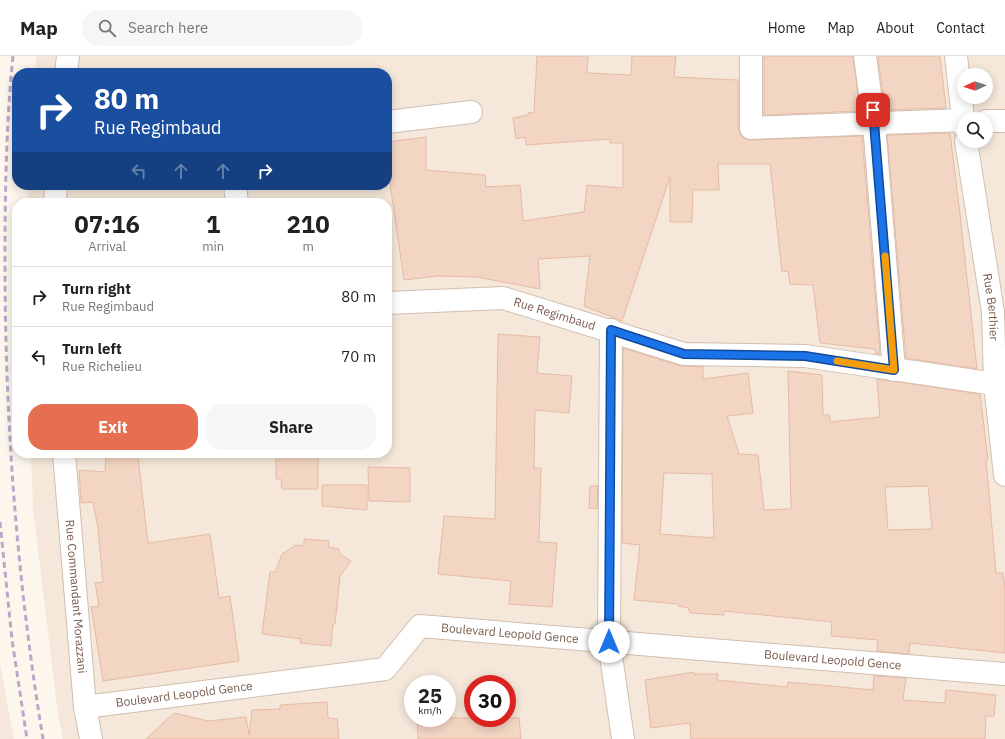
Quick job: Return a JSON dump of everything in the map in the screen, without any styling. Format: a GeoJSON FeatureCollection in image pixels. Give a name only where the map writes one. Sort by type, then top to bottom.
{"type":"FeatureCollection","features":[{"type":"Feature","properties":{"kind":"street"},"geometry":{"type":"LineString","coordinates":[[67,68],[68,56]]}},
{"type":"Feature","properties":{"kind":"street"},"geometry":{"type":"LineString","coordinates":[[751,56],[751,128],[874,124],[957,127]]}},
{"type":"Feature","properties":{"kind":"street"},"geometry":{"type":"LineString","coordinates":[[865,56],[874,124],[894,370]]}},
{"type":"Feature","properties":{"kind":"street","name":"Rue Berthier"},"geometry":{"type":"LineString","coordinates":[[956,56],[962,112]]}},
{"type":"Feature","properties":{"kind":"street"},"geometry":{"type":"LineString","coordinates":[[392,121],[471,112]]}},
{"type":"Feature","properties":{"kind":"street"},"geometry":{"type":"LineString","coordinates":[[993,121],[1005,121]]}},
{"type":"Feature","properties":{"kind":"street","name":"Rue Berthier"},"geometry":{"type":"LineString","coordinates":[[967,148],[993,312],[1000,384],[1005,475]]}},
{"type":"Feature","properties":{"kind":"street","name":"Rue Regimbaud"},"geometry":{"type":"LineString","coordinates":[[392,303],[504,298],[611,330],[684,354],[805,356],[894,370],[1000,384]]}},
{"type":"Feature","properties":{"kind":"street"},"geometry":{"type":"LineString","coordinates":[[611,330],[609,642],[623,739]]}},
{"type":"Feature","properties":{"kind":"street","name":"Rue Commandant Morazzani"},"geometry":{"type":"LineString","coordinates":[[64,458],[85,707],[91,739]]}},
{"type":"Feature","properties":{"kind":"street","name":"Boulevard Leopold Gence"},"geometry":{"type":"LineString","coordinates":[[85,707],[385,668],[420,626],[1005,674]]}},
{"type":"Feature","properties":{"kind":"shaded area"},"geometry":{"type":"Polygon","coordinates":[[[36,56],[1005,56],[1005,739],[63,739],[58,715],[33,509],[31,458],[392,458],[392,198],[28,198],[29,190],[392,190],[392,68],[35,68],[36,56]]]}},
{"type":"Feature","properties":{"kind":"shaded area"},"geometry":{"type":"Polygon","coordinates":[[[0,663],[14,739],[0,739],[0,663]]]}},
{"type":"Feature","properties":{"kind":"building"},"geometry":{"type":"Polygon","coordinates":[[[537,56],[588,56],[587,73],[631,75],[632,56],[676,56],[674,77],[738,80],[738,128],[740,135],[745,139],[862,136],[880,354],[876,354],[875,349],[820,343],[813,285],[790,284],[788,271],[782,272],[770,164],[718,164],[719,190],[693,190],[692,222],[670,222],[670,177],[622,321],[584,306],[590,256],[538,259],[540,289],[477,277],[438,276],[404,280],[391,190],[392,141],[426,137],[426,170],[485,175],[486,187],[520,185],[523,221],[584,212],[587,185],[623,188],[623,143],[610,143],[610,139],[526,145],[525,137],[516,139],[513,118],[528,115],[528,113],[534,112],[537,56]]]}},
{"type":"Feature","properties":{"kind":"building"},"geometry":{"type":"Polygon","coordinates":[[[764,56],[853,56],[860,111],[764,115],[764,56]]]}},
{"type":"Feature","properties":{"kind":"building"},"geometry":{"type":"Polygon","coordinates":[[[878,56],[940,56],[946,108],[885,110],[878,56]]]}},
{"type":"Feature","properties":{"kind":"building"},"geometry":{"type":"Polygon","coordinates":[[[950,133],[977,369],[906,358],[887,135],[950,133]]]}},
{"type":"Feature","properties":{"kind":"building"},"geometry":{"type":"Polygon","coordinates":[[[498,334],[540,337],[537,373],[572,376],[569,413],[535,410],[534,468],[541,468],[539,542],[557,543],[552,607],[509,604],[511,581],[438,574],[444,516],[495,519],[498,334]]]}},
{"type":"Feature","properties":{"kind":"building"},"geometry":{"type":"Polygon","coordinates":[[[623,348],[681,366],[703,367],[703,379],[748,373],[753,413],[727,416],[739,454],[758,455],[764,510],[791,509],[788,371],[822,375],[823,415],[830,415],[830,422],[880,417],[877,379],[980,394],[988,459],[986,459],[996,573],[1003,573],[1005,590],[1005,653],[910,643],[909,654],[877,651],[878,640],[831,636],[832,622],[724,611],[724,615],[690,613],[688,608],[678,606],[678,604],[634,600],[640,545],[622,543],[623,348]],[[664,473],[660,534],[714,538],[712,474],[664,473]],[[928,486],[885,487],[888,530],[932,529],[928,486]]]}},
{"type":"Feature","properties":{"kind":"building"},"geometry":{"type":"Polygon","coordinates":[[[106,458],[138,458],[148,543],[210,534],[219,598],[230,596],[239,661],[103,681],[91,607],[99,606],[95,583],[103,582],[98,528],[93,502],[81,503],[79,470],[105,472],[106,458]]]}},
{"type":"Feature","properties":{"kind":"building"},"geometry":{"type":"Polygon","coordinates":[[[276,458],[318,458],[318,489],[282,489],[281,479],[276,479],[276,458]]]}},
{"type":"Feature","properties":{"kind":"building"},"geometry":{"type":"Polygon","coordinates":[[[368,467],[410,468],[410,502],[369,501],[368,467]]]}},
{"type":"Feature","properties":{"kind":"building"},"geometry":{"type":"Polygon","coordinates":[[[322,485],[367,485],[367,510],[322,506],[322,485]]]}},
{"type":"Feature","properties":{"kind":"building"},"geometry":{"type":"Polygon","coordinates":[[[590,486],[598,486],[597,509],[589,508],[590,486]]]}},
{"type":"Feature","properties":{"kind":"building"},"geometry":{"type":"Polygon","coordinates":[[[304,539],[329,541],[328,547],[339,549],[339,553],[351,561],[340,576],[331,646],[300,643],[301,639],[262,634],[270,572],[275,572],[282,554],[296,545],[304,546],[304,539]]]}},
{"type":"Feature","properties":{"kind":"building"},"geometry":{"type":"Polygon","coordinates":[[[694,672],[694,674],[718,674],[717,680],[787,687],[788,682],[873,690],[874,676],[906,678],[903,700],[945,703],[946,690],[996,695],[994,716],[986,716],[985,739],[691,739],[690,723],[651,728],[645,680],[694,672]]]}},
{"type":"Feature","properties":{"kind":"building"},"geometry":{"type":"Polygon","coordinates":[[[327,702],[328,718],[337,719],[339,739],[146,739],[174,713],[208,721],[246,717],[249,735],[252,710],[280,709],[280,705],[327,702]]]}},
{"type":"Feature","properties":{"kind":"building"},"geometry":{"type":"Polygon","coordinates":[[[456,718],[464,718],[464,727],[516,727],[516,718],[519,718],[521,739],[418,739],[417,727],[456,727],[456,718]]]}},
{"type":"Feature","properties":{"kind":"railway"},"geometry":{"type":"LineString","coordinates":[[12,68],[13,56]]}},
{"type":"Feature","properties":{"kind":"railway"},"geometry":{"type":"LineString","coordinates":[[12,69],[7,133],[6,185],[5,262],[7,382],[14,501],[20,561],[26,620],[43,739]]}},
{"type":"Feature","properties":{"kind":"railway"},"geometry":{"type":"LineString","coordinates":[[0,522],[12,640],[27,739]]}},
{"type":"Feature","properties":{"kind":"slow traffic"},"geometry":{"type":"LineString","coordinates":[[837,361],[894,370],[885,256]]}},
{"type":"Feature","properties":{"kind":"route"},"geometry":{"type":"LineString","coordinates":[[609,642],[611,330],[684,354],[805,356],[894,370],[873,110]]}}]}
